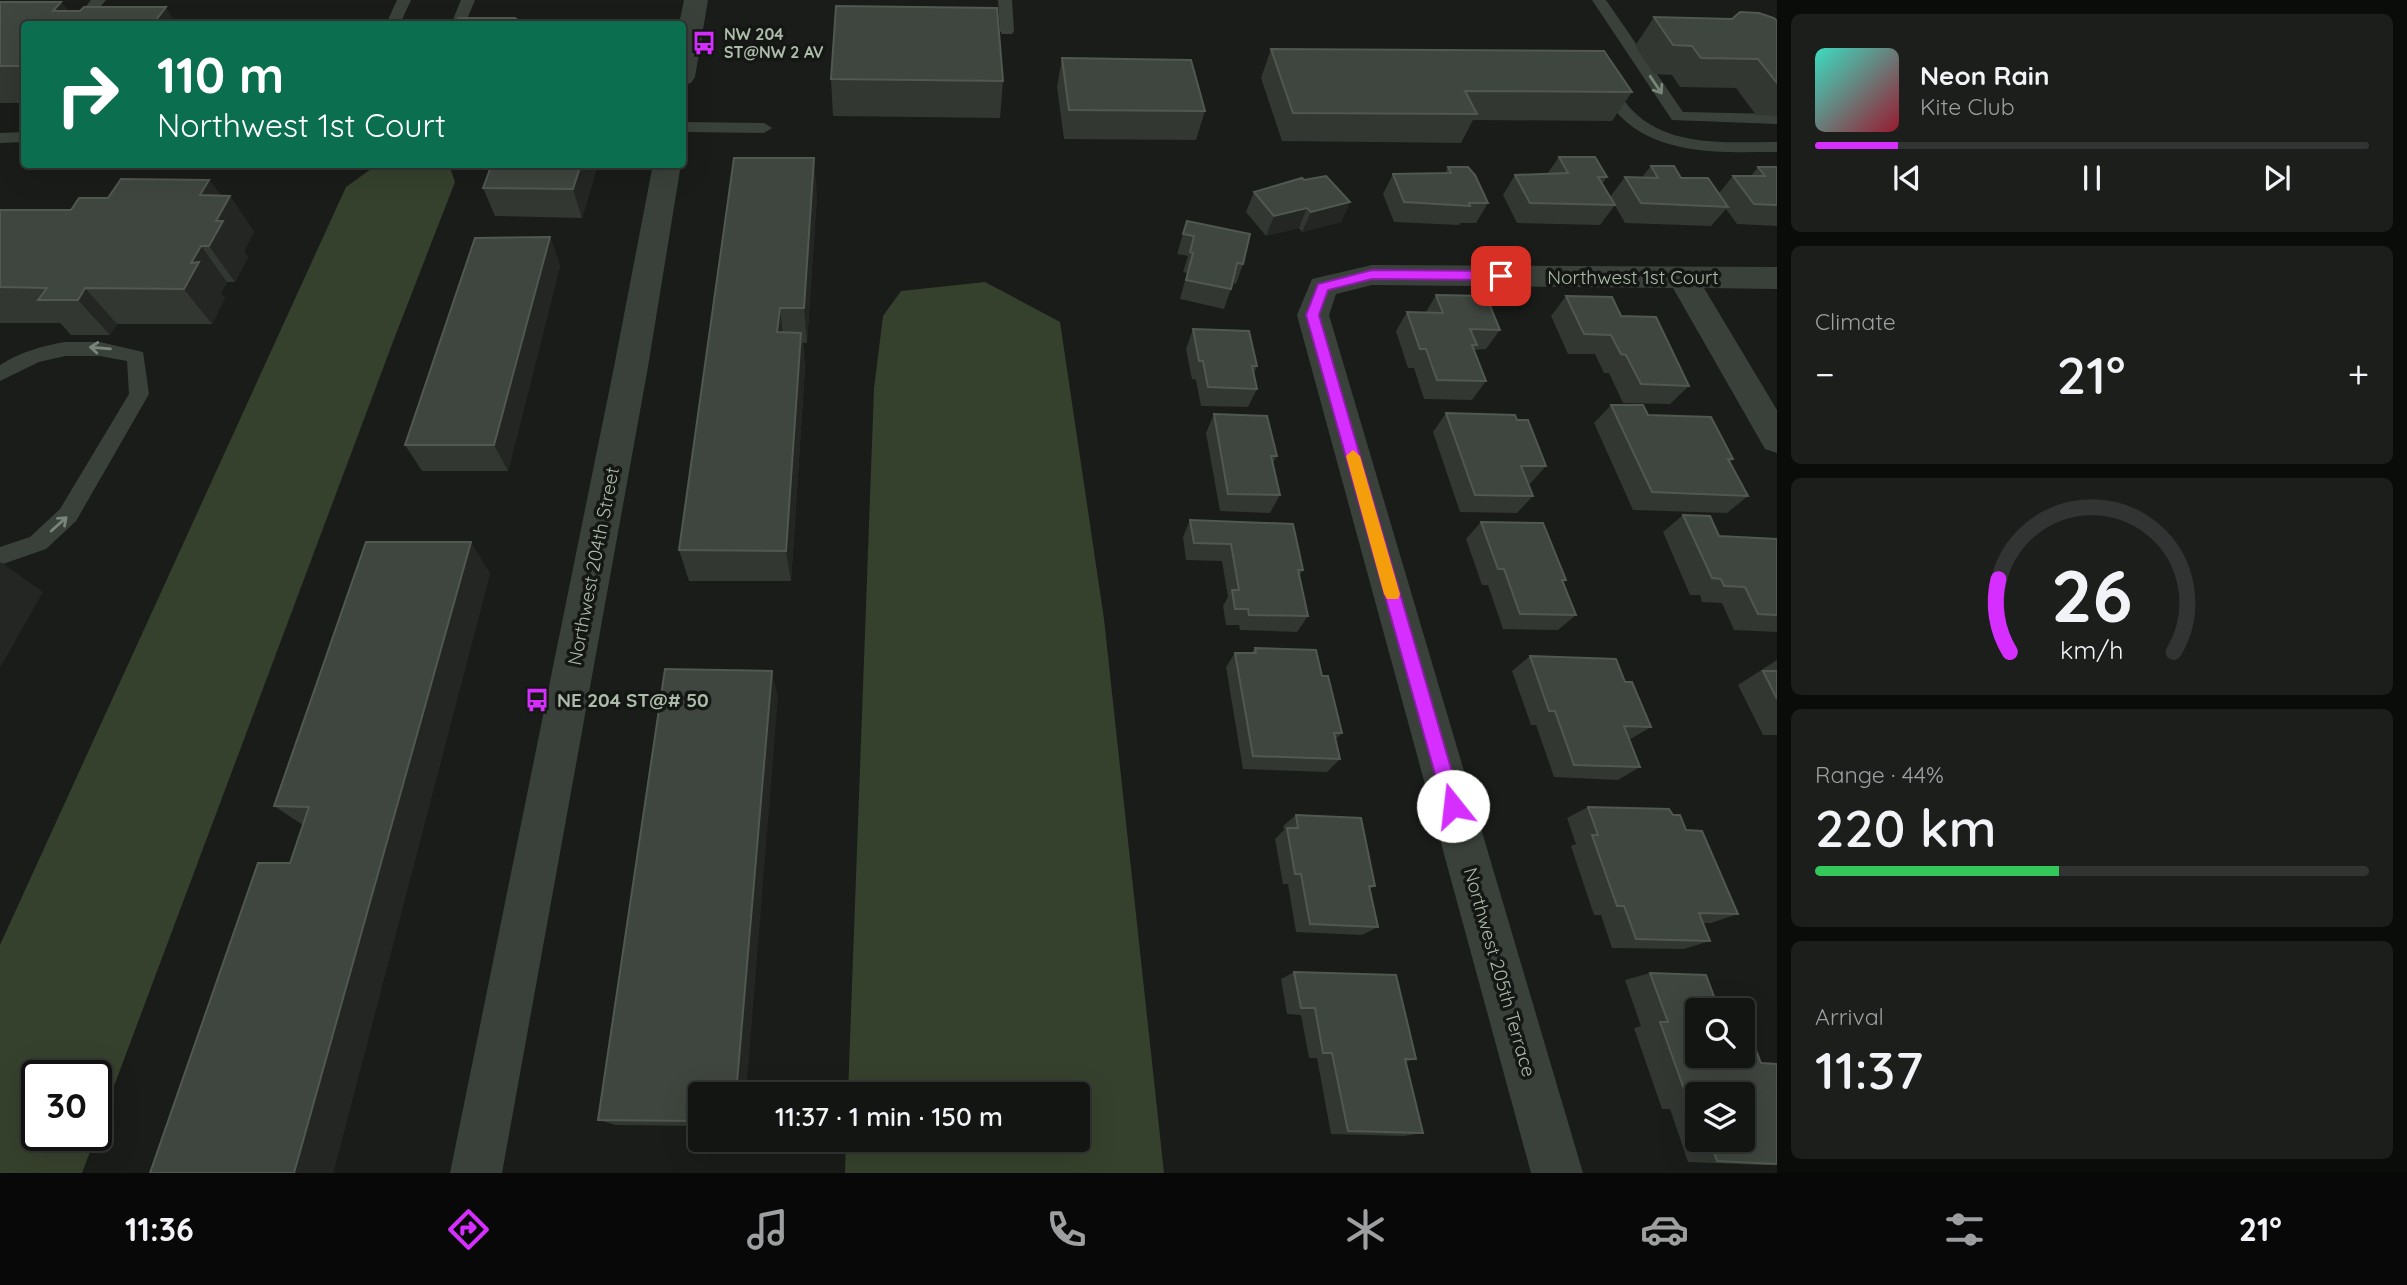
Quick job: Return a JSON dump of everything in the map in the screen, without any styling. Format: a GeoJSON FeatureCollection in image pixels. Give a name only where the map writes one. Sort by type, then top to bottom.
{"type":"FeatureCollection","features":[{"type":"Feature","properties":{"kind":"street"},"geometry":{"type":"LineString","coordinates":[[686,55],[696,0]]}},
{"type":"Feature","properties":{"kind":"street","name":"Northwest 204th Street"},"geometry":{"type":"LineString","coordinates":[[476,1173],[631,367],[666,168]]}},
{"type":"Feature","properties":{"kind":"street","name":"Northwest 1st Court"},"geometry":{"type":"LineString","coordinates":[[1323,287],[1372,275],[1777,278]]}},
{"type":"Feature","properties":{"kind":"street"},"geometry":{"type":"LineString","coordinates":[[1682,278],[1777,440]]}},
{"type":"Feature","properties":{"kind":"street","name":"Northwest 205th Terrace"},"geometry":{"type":"LineString","coordinates":[[1323,287],[1312,315],[1557,1173]]}},
{"type":"Feature","properties":{"kind":"lane"},"geometry":{"type":"LineString","coordinates":[[82,21],[99,0]]}},
{"type":"Feature","properties":{"kind":"lane"},"geometry":{"type":"LineString","coordinates":[[394,21],[404,0]]}},
{"type":"Feature","properties":{"kind":"lane"},"geometry":{"type":"LineString","coordinates":[[459,21],[468,0]]}},
{"type":"Feature","properties":{"kind":"lane"},"geometry":{"type":"LineString","coordinates":[[1005,0],[1007,31]]}},
{"type":"Feature","properties":{"kind":"lane"},"geometry":{"type":"LineString","coordinates":[[1598,0],[1678,117],[1777,118]]}},
{"type":"Feature","properties":{"kind":"lane"},"geometry":{"type":"LineString","coordinates":[[1597,69],[1626,113],[1652,132],[1696,146],[1777,147]]}},
{"type":"Feature","properties":{"kind":"lane"},"geometry":{"type":"LineString","coordinates":[[686,127],[764,128]]}},
{"type":"Feature","properties":{"kind":"lane"},"geometry":{"type":"LineString","coordinates":[[0,138],[21,138]]}},
{"type":"Feature","properties":{"kind":"lane"},"geometry":{"type":"LineString","coordinates":[[0,374],[33,354],[82,347],[107,348],[136,357],[139,394],[68,515],[38,543],[0,556]]}},
{"type":"Feature","properties":{"kind":"shaded area"},"geometry":{"type":"Polygon","coordinates":[[[374,168],[450,168],[455,182],[112,1091],[112,1060],[21,1060],[21,1151],[90,1151],[82,1173],[0,1173],[0,945],[346,187],[374,168]]]}},
{"type":"Feature","properties":{"kind":"shaded area"},"geometry":{"type":"Polygon","coordinates":[[[985,282],[1060,322],[1104,619],[1164,1173],[845,1173],[846,1152],[1090,1152],[1090,1082],[848,1082],[874,389],[883,316],[901,291],[985,282]]]}},
{"type":"Feature","properties":{"kind":"building"},"geometry":{"type":"Polygon","coordinates":[[[0,2],[61,2],[53,11],[80,11],[84,7],[166,7],[155,21],[21,21],[21,66],[0,66],[0,2]]]}},
{"type":"Feature","properties":{"kind":"building"},"geometry":{"type":"Polygon","coordinates":[[[836,6],[997,8],[1003,81],[831,79],[836,6]]]}},
{"type":"Feature","properties":{"kind":"building"},"geometry":{"type":"Polygon","coordinates":[[[1740,12],[1759,13],[1777,21],[1777,83],[1758,59],[1701,58],[1692,46],[1673,45],[1654,17],[1732,19],[1740,12]]]}},
{"type":"Feature","properties":{"kind":"building"},"geometry":{"type":"Polygon","coordinates":[[[458,18],[515,18],[520,21],[456,21],[458,18]]]}},
{"type":"Feature","properties":{"kind":"building"},"geometry":{"type":"Polygon","coordinates":[[[1271,49],[1604,51],[1632,92],[1465,91],[1477,114],[1293,113],[1271,49]]]}},
{"type":"Feature","properties":{"kind":"building"},"geometry":{"type":"Polygon","coordinates":[[[1062,58],[1191,60],[1205,111],[1069,110],[1062,58]]]}},
{"type":"Feature","properties":{"kind":"building"},"geometry":{"type":"Polygon","coordinates":[[[1559,157],[1595,157],[1607,177],[1598,177],[1615,205],[1530,203],[1515,175],[1568,173],[1559,157]]]}},
{"type":"Feature","properties":{"kind":"building"},"geometry":{"type":"Polygon","coordinates":[[[734,158],[814,158],[804,308],[780,308],[777,332],[801,333],[786,551],[679,550],[734,158]]]}},
{"type":"Feature","properties":{"kind":"building"},"geometry":{"type":"Polygon","coordinates":[[[1651,166],[1674,166],[1681,178],[1708,178],[1728,207],[1641,203],[1625,177],[1658,178],[1651,166]]]}},
{"type":"Feature","properties":{"kind":"building"},"geometry":{"type":"Polygon","coordinates":[[[1448,167],[1468,167],[1475,175],[1488,203],[1469,203],[1470,206],[1404,202],[1393,174],[1451,173],[1448,167]]]}},
{"type":"Feature","properties":{"kind":"building"},"geometry":{"type":"Polygon","coordinates":[[[1758,167],[1777,167],[1777,205],[1754,204],[1733,176],[1765,176],[1758,167]]]}},
{"type":"Feature","properties":{"kind":"building"},"geometry":{"type":"Polygon","coordinates":[[[490,168],[580,168],[573,189],[483,188],[490,168]]]}},
{"type":"Feature","properties":{"kind":"building"},"geometry":{"type":"Polygon","coordinates":[[[1326,176],[1350,202],[1311,212],[1307,208],[1274,216],[1254,192],[1302,178],[1304,180],[1326,176]]]}},
{"type":"Feature","properties":{"kind":"building"},"geometry":{"type":"Polygon","coordinates":[[[121,179],[209,180],[200,195],[230,196],[216,221],[223,221],[209,246],[201,246],[191,263],[199,262],[184,289],[85,288],[78,300],[38,300],[47,288],[0,287],[0,210],[71,210],[79,198],[108,198],[121,179]]]}},
{"type":"Feature","properties":{"kind":"building"},"geometry":{"type":"Polygon","coordinates":[[[1187,221],[1250,234],[1243,264],[1237,263],[1231,289],[1186,280],[1194,236],[1183,234],[1187,221]]]}},
{"type":"Feature","properties":{"kind":"building"},"geometry":{"type":"Polygon","coordinates":[[[550,237],[494,445],[405,445],[475,238],[550,237]]]}},
{"type":"Feature","properties":{"kind":"building"},"geometry":{"type":"Polygon","coordinates":[[[1436,295],[1486,296],[1500,330],[1470,329],[1477,345],[1472,345],[1486,381],[1437,380],[1426,349],[1420,349],[1407,312],[1443,313],[1436,295]]]}},
{"type":"Feature","properties":{"kind":"building"},"geometry":{"type":"Polygon","coordinates":[[[1566,296],[1612,297],[1621,316],[1656,317],[1689,386],[1641,384],[1626,355],[1621,354],[1611,335],[1584,334],[1566,296]]]}},
{"type":"Feature","properties":{"kind":"building"},"geometry":{"type":"Polygon","coordinates":[[[1193,329],[1249,331],[1257,366],[1252,366],[1257,389],[1208,387],[1203,361],[1199,361],[1193,329]]]}},
{"type":"Feature","properties":{"kind":"building"},"geometry":{"type":"Polygon","coordinates":[[[1611,405],[1643,405],[1648,415],[1711,417],[1733,459],[1728,459],[1748,496],[1652,492],[1611,405]]]}},
{"type":"Feature","properties":{"kind":"building"},"geometry":{"type":"Polygon","coordinates":[[[1446,413],[1515,415],[1517,420],[1528,420],[1546,466],[1521,466],[1533,496],[1475,495],[1446,413]]]}},
{"type":"Feature","properties":{"kind":"building"},"geometry":{"type":"Polygon","coordinates":[[[1214,414],[1267,416],[1277,456],[1271,456],[1280,495],[1228,494],[1214,414]]]}},
{"type":"Feature","properties":{"kind":"building"},"geometry":{"type":"Polygon","coordinates":[[[1683,515],[1710,516],[1719,536],[1777,539],[1777,615],[1758,614],[1745,587],[1724,586],[1721,579],[1712,578],[1683,515]]]}},
{"type":"Feature","properties":{"kind":"building"},"geometry":{"type":"Polygon","coordinates":[[[1190,520],[1293,524],[1303,570],[1298,570],[1308,616],[1249,615],[1248,609],[1235,609],[1232,590],[1239,590],[1231,544],[1194,543],[1190,520]]]}},
{"type":"Feature","properties":{"kind":"building"},"geometry":{"type":"Polygon","coordinates":[[[1481,522],[1543,523],[1566,580],[1562,580],[1576,615],[1520,614],[1504,569],[1498,569],[1481,522]]]}},
{"type":"Feature","properties":{"kind":"building"},"geometry":{"type":"Polygon","coordinates":[[[366,542],[471,542],[294,1173],[150,1173],[258,863],[290,863],[309,807],[274,806],[366,542]]]}},
{"type":"Feature","properties":{"kind":"building"},"geometry":{"type":"Polygon","coordinates":[[[1255,648],[1316,650],[1322,676],[1328,676],[1342,733],[1334,733],[1340,759],[1253,756],[1235,653],[1256,653],[1255,648]]]}},
{"type":"Feature","properties":{"kind":"building"},"geometry":{"type":"Polygon","coordinates":[[[1530,656],[1616,659],[1625,682],[1632,682],[1651,727],[1624,726],[1640,767],[1574,765],[1555,711],[1549,711],[1530,656]]]}},
{"type":"Feature","properties":{"kind":"building"},"geometry":{"type":"Polygon","coordinates":[[[665,669],[772,671],[737,1082],[688,1082],[688,1121],[598,1120],[665,669]]]}},
{"type":"Feature","properties":{"kind":"building"},"geometry":{"type":"Polygon","coordinates":[[[1763,671],[1777,671],[1777,699],[1763,671]]]}},
{"type":"Feature","properties":{"kind":"building"},"geometry":{"type":"Polygon","coordinates":[[[1588,807],[1669,809],[1673,815],[1680,815],[1686,830],[1702,831],[1738,914],[1699,913],[1710,941],[1636,939],[1624,906],[1617,906],[1592,835],[1598,835],[1588,807]]]}},
{"type":"Feature","properties":{"kind":"building"},"geometry":{"type":"Polygon","coordinates":[[[1296,815],[1361,818],[1375,886],[1369,886],[1378,927],[1310,924],[1301,874],[1295,874],[1287,828],[1298,828],[1296,815]]]}},
{"type":"Feature","properties":{"kind":"building"},"geometry":{"type":"Polygon","coordinates":[[[1294,972],[1396,975],[1416,1059],[1405,1059],[1423,1133],[1348,1131],[1332,1053],[1323,1053],[1315,1008],[1301,1008],[1294,972]]]}},
{"type":"Feature","properties":{"kind":"building"},"geometry":{"type":"Polygon","coordinates":[[[1650,973],[1706,975],[1715,998],[1685,998],[1685,1068],[1755,1068],[1755,1048],[1761,1063],[1777,1064],[1777,1164],[1717,1161],[1714,1152],[1755,1152],[1755,1082],[1685,1082],[1685,1092],[1660,1022],[1668,1022],[1650,973]]]}},
{"type":"Feature","properties":{"kind":"slow traffic"},"geometry":{"type":"LineString","coordinates":[[1353,456],[1392,594]]}},
{"type":"Feature","properties":{"kind":"place","name":"NW 204 ST@NW 2 AV"},"geometry":{"type":"Point","coordinates":[704,43]}},
{"type":"Feature","properties":{"kind":"place","name":"NE 204 ST@# 50"},"geometry":{"type":"Point","coordinates":[537,700]}},
{"type":"Feature","properties":{"kind":"route"},"geometry":{"type":"LineString","coordinates":[[1453,806],[1312,315],[1323,287],[1372,275],[1501,276]]}}]}
